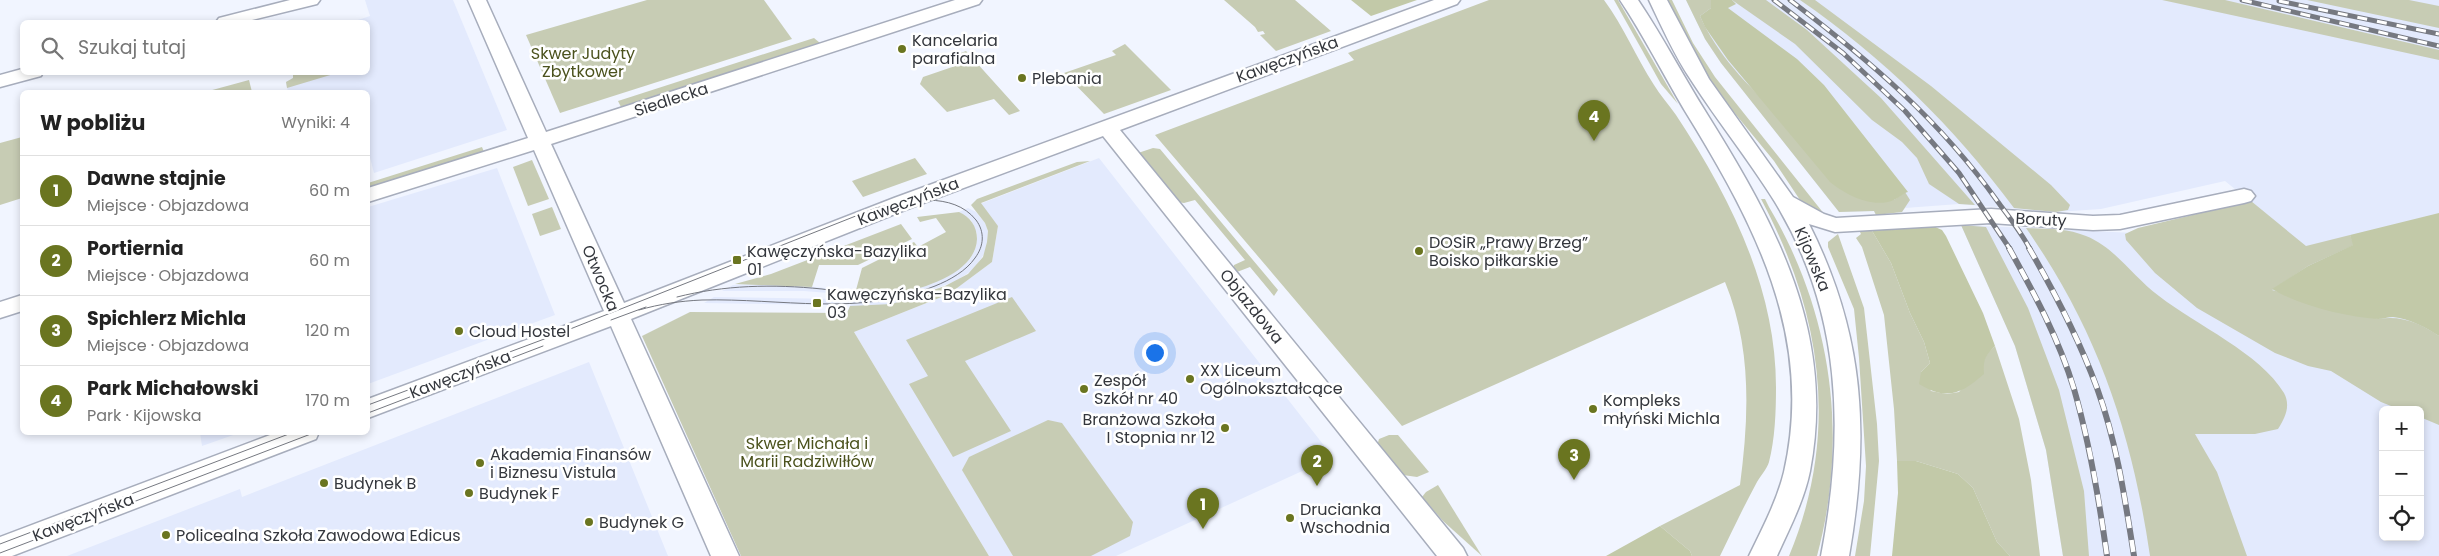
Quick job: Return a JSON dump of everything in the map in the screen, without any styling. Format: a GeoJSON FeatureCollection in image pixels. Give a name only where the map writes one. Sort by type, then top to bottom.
{"type":"FeatureCollection","features":[{"type":"Feature","properties":{"kind":"street"},"geometry":{"type":"LineString","coordinates":[[233,20],[311,0]]}},
{"type":"Feature","properties":{"kind":"street","name":"Otwocka"},"geometry":{"type":"LineString","coordinates":[[477,0],[725,556]]}},
{"type":"Feature","properties":{"kind":"street","name":"Siedlecka"},"geometry":{"type":"LineString","coordinates":[[370,194],[973,0]]}},
{"type":"Feature","properties":{"kind":"street","name":"Kawęczyńska"},"geometry":{"type":"LineString","coordinates":[[370,409],[617,315],[758,258],[1107,126],[1451,0]]}},
{"type":"Feature","properties":{"kind":"street","name":"Kijowska"},"geometry":{"type":"LineString","coordinates":[[1629,0],[1760,220],[1778,260],[1792,307],[1804,376],[1800,450],[1794,481],[1763,556]]}},
{"type":"Feature","properties":{"kind":"street","name":"Kijowska"},"geometry":{"type":"LineString","coordinates":[[1658,0],[1687,59],[1784,200],[1814,253],[1836,313],[1848,422],[1846,495],[1835,556]]}},
{"type":"Feature","properties":{"kind":"street"},"geometry":{"type":"LineString","coordinates":[[0,81],[23,75]]}},
{"type":"Feature","properties":{"kind":"street","name":"Objazdowa"},"geometry":{"type":"LineString","coordinates":[[1107,126],[1453,556]]}},
{"type":"Feature","properties":{"kind":"street","name":"Boruty"},"geometry":{"type":"LineString","coordinates":[[1784,200],[1816,219],[1835,225],[1991,216],[2093,223],[2120,222],[2244,196]]}},
{"type":"Feature","properties":{"kind":"street"},"geometry":{"type":"LineString","coordinates":[[1814,253],[1821,237],[1828,228],[1835,225]]}},
{"type":"Feature","properties":{"kind":"street"},"geometry":{"type":"LineString","coordinates":[[0,310],[20,304]]}},
{"type":"Feature","properties":{"kind":"street","name":"Kawęczyńska"},"geometry":{"type":"LineString","coordinates":[[0,549],[299,435]]}},
{"type":"Feature","properties":{"kind":"shaded area"},"geometry":{"type":"Polygon","coordinates":[[[365,0],[453,0],[507,130],[374,173],[370,158],[370,90],[288,90],[286,82],[293,78],[293,75],[370,75],[370,20],[358,20],[370,16],[365,0]]]}},
{"type":"Feature","properties":{"kind":"shaded area"},"geometry":{"type":"Polygon","coordinates":[[[1686,0],[2439,0],[2439,556],[2063,556],[2046,450],[2015,346],[1961,225],[2135,233],[2256,206],[2225,181],[2101,209],[2056,212],[1959,204],[1905,208],[1902,212],[1876,215],[1874,211],[1839,212],[1721,63],[1705,39],[1686,0]]]}},
{"type":"Feature","properties":{"kind":"shaded area","name":"Zespół Szkół nr 40"},"geometry":{"type":"Polygon","coordinates":[[[1099,158],[1333,457],[1116,556],[989,556],[854,332],[949,294],[992,262],[998,226],[980,204],[1099,158]]]}},
{"type":"Feature","properties":{"kind":"shaded area"},"geometry":{"type":"Polygon","coordinates":[[[497,168],[555,315],[370,383],[370,206],[497,168]]]}},
{"type":"Feature","properties":{"kind":"shaded area"},"geometry":{"type":"Polygon","coordinates":[[[968,208],[976,212],[985,223],[988,231],[986,251],[974,269],[956,281],[899,302],[887,305],[850,306],[856,290],[882,293],[914,289],[934,282],[970,259],[976,247],[977,234],[971,220],[959,212],[968,208]]]}},
{"type":"Feature","properties":{"kind":"shaded area"},"geometry":{"type":"Polygon","coordinates":[[[733,285],[806,286],[843,290],[841,294],[804,291],[722,291],[733,285]]]}},
{"type":"Feature","properties":{"kind":"shaded area"},"geometry":{"type":"Polygon","coordinates":[[[714,297],[839,299],[836,305],[704,303],[714,297]]]}},
{"type":"Feature","properties":{"kind":"shaded area","name":"Akademia Finansów i Biznesu Vistula"},"geometry":{"type":"Polygon","coordinates":[[[589,362],[668,556],[67,556],[240,489],[242,497],[589,362]]]}},
{"type":"Feature","properties":{"kind":"shaded area"},"geometry":{"type":"Polygon","coordinates":[[[200,435],[233,435],[202,446],[200,435]]]}},
{"type":"Feature","properties":{"kind":"green space","name":"Skwer Judyty Zbytkower"},"geometry":{"type":"Polygon","coordinates":[[[647,0],[764,0],[792,39],[560,113],[526,35],[647,0]]]}},
{"type":"Feature","properties":{"kind":"green space"},"geometry":{"type":"Polygon","coordinates":[[[1224,0],[1295,0],[1331,31],[1276,51],[1260,35],[1265,34],[1263,31],[1258,32],[1255,27],[1224,0]]]}},
{"type":"Feature","properties":{"kind":"green space"},"geometry":{"type":"Polygon","coordinates":[[[1351,0],[1417,0],[1371,16],[1351,0]]]}},
{"type":"Feature","properties":{"kind":"green space"},"geometry":{"type":"Polygon","coordinates":[[[1489,0],[1604,0],[1654,85],[1696,146],[1731,211],[1746,245],[1759,279],[1768,314],[1774,350],[1776,387],[1775,425],[1768,465],[1752,491],[1720,556],[1692,556],[1690,551],[1660,526],[1740,485],[1745,433],[1746,382],[1740,332],[1725,282],[1402,426],[1155,135],[1354,60],[1348,53],[1489,0]]]}},
{"type":"Feature","properties":{"kind":"green space"},"geometry":{"type":"Polygon","coordinates":[[[1614,0],[1618,0],[1678,104],[1661,84],[1614,0]]]}},
{"type":"Feature","properties":{"kind":"green space"},"geometry":{"type":"Polygon","coordinates":[[[1668,0],[1672,0],[1693,43],[1715,77],[1825,215],[1805,205],[1800,200],[1774,161],[1728,105],[1705,73],[1668,0]]]}},
{"type":"Feature","properties":{"kind":"green space"},"geometry":{"type":"Polygon","coordinates":[[[1686,0],[1711,0],[1711,8],[1700,16],[1716,44],[1736,71],[1759,96],[1785,119],[1840,162],[1894,200],[1905,192],[1910,200],[1902,212],[1876,215],[1874,211],[1839,212],[1721,63],[1705,39],[1686,0]]]}},
{"type":"Feature","properties":{"kind":"green space"},"geometry":{"type":"Polygon","coordinates":[[[1711,0],[1732,0],[1736,4],[1728,8],[1797,59],[1824,85],[1908,192],[1894,200],[1877,203],[1869,202],[1844,192],[1830,182],[1728,60],[1705,27],[1700,16],[1711,8],[1711,0]]]}},
{"type":"Feature","properties":{"kind":"green space"},"geometry":{"type":"Polygon","coordinates":[[[1732,0],[1766,0],[1807,30],[1881,98],[1975,205],[1959,204],[1929,184],[1917,158],[1902,142],[1872,120],[1795,44],[1732,0]]]}},
{"type":"Feature","properties":{"kind":"green space"},"geometry":{"type":"Polygon","coordinates":[[[1800,0],[1815,0],[1931,86],[2051,185],[2070,205],[2068,210],[2056,212],[2014,208],[1967,149],[1916,95],[1860,45],[1800,0]]]}},
{"type":"Feature","properties":{"kind":"green space"},"geometry":{"type":"Polygon","coordinates":[[[2162,0],[2225,0],[2439,50],[2439,60],[2162,0]]]}},
{"type":"Feature","properties":{"kind":"green space"},"geometry":{"type":"Polygon","coordinates":[[[2307,0],[2409,0],[2439,6],[2439,28],[2307,0]]]}},
{"type":"Feature","properties":{"kind":"green space"},"geometry":{"type":"Polygon","coordinates":[[[814,38],[820,43],[621,107],[618,101],[814,38]]]}},
{"type":"Feature","properties":{"kind":"green space"},"geometry":{"type":"Polygon","coordinates":[[[1125,44],[1171,90],[1104,114],[1064,73],[1116,55],[1112,51],[1125,44]]]}},
{"type":"Feature","properties":{"kind":"green space"},"geometry":{"type":"Polygon","coordinates":[[[966,51],[1020,111],[1009,115],[994,99],[947,112],[920,84],[923,77],[964,63],[958,54],[966,51]]]}},
{"type":"Feature","properties":{"kind":"green space"},"geometry":{"type":"Polygon","coordinates":[[[293,75],[330,75],[287,88],[286,82],[293,78],[293,75]]]}},
{"type":"Feature","properties":{"kind":"green space"},"geometry":{"type":"Polygon","coordinates":[[[249,80],[252,90],[212,90],[249,80]]]}},
{"type":"Feature","properties":{"kind":"green space"},"geometry":{"type":"Polygon","coordinates":[[[20,138],[20,199],[0,205],[0,143],[20,138]]]}},
{"type":"Feature","properties":{"kind":"green space"},"geometry":{"type":"Polygon","coordinates":[[[482,147],[484,152],[370,187],[370,182],[482,147]]]}},
{"type":"Feature","properties":{"kind":"green space"},"geometry":{"type":"Polygon","coordinates":[[[1153,148],[1160,149],[1278,290],[1274,296],[1250,267],[1237,272],[1233,269],[1234,265],[1245,260],[1195,200],[1184,203],[1178,202],[1138,153],[1153,148]]]}},
{"type":"Feature","properties":{"kind":"green space"},"geometry":{"type":"Polygon","coordinates":[[[915,158],[927,174],[863,197],[852,181],[915,158]]]}},
{"type":"Feature","properties":{"kind":"green space"},"geometry":{"type":"Polygon","coordinates":[[[532,160],[549,199],[528,206],[513,167],[532,160]]]}},
{"type":"Feature","properties":{"kind":"green space","name":"Skwer Michała i Marii Radziwiłłów"},"geometry":{"type":"Polygon","coordinates":[[[1090,161],[981,203],[998,226],[992,262],[949,294],[854,332],[989,556],[741,556],[642,336],[690,312],[847,313],[850,306],[892,304],[945,286],[968,274],[983,257],[988,231],[985,223],[971,205],[977,199],[1077,162],[1090,161]]]}},
{"type":"Feature","properties":{"kind":"green space"},"geometry":{"type":"Polygon","coordinates":[[[1761,199],[1765,199],[1790,248],[1808,290],[1820,333],[1829,377],[1832,421],[1832,466],[1827,511],[1817,556],[1789,556],[1805,510],[1815,465],[1819,419],[1817,374],[1810,330],[1798,286],[1782,242],[1761,199]]]}},
{"type":"Feature","properties":{"kind":"green space"},"geometry":{"type":"Polygon","coordinates":[[[2251,201],[2306,246],[2350,235],[2354,245],[2308,266],[2272,290],[2379,319],[2403,319],[2439,336],[2439,425],[2424,419],[2424,406],[2391,406],[2381,402],[2331,371],[2308,366],[2275,353],[2197,308],[2155,273],[2126,240],[2125,234],[2138,228],[2251,201]]]}},
{"type":"Feature","properties":{"kind":"green space"},"geometry":{"type":"Polygon","coordinates":[[[552,207],[561,229],[540,236],[532,214],[552,207]]]}},
{"type":"Feature","properties":{"kind":"green space"},"geometry":{"type":"Polygon","coordinates":[[[959,212],[972,223],[976,230],[977,239],[974,251],[968,261],[958,270],[933,284],[906,291],[885,293],[856,290],[862,268],[914,242],[918,247],[946,232],[936,218],[920,222],[917,217],[959,212]]]}},
{"type":"Feature","properties":{"kind":"green space"},"geometry":{"type":"Polygon","coordinates":[[[2439,213],[2439,336],[2405,320],[2393,317],[2365,318],[2338,313],[2295,300],[2272,289],[2308,266],[2353,245],[2350,235],[2439,213]]]}},
{"type":"Feature","properties":{"kind":"green space"},"geometry":{"type":"Polygon","coordinates":[[[901,224],[912,239],[858,265],[819,265],[812,287],[735,284],[771,274],[901,224]]]}},
{"type":"Feature","properties":{"kind":"green space"},"geometry":{"type":"Polygon","coordinates":[[[1961,225],[1986,227],[2028,308],[2059,390],[2084,491],[2089,556],[2063,556],[2046,450],[2015,346],[1961,225]]]}},
{"type":"Feature","properties":{"kind":"green space"},"geometry":{"type":"Polygon","coordinates":[[[1933,226],[1942,230],[1946,236],[1983,313],[1995,346],[1985,358],[1984,374],[1961,390],[1946,394],[1919,384],[1921,372],[1930,363],[1924,342],[1910,313],[1891,263],[1871,229],[1933,226]]]}},
{"type":"Feature","properties":{"kind":"green space"},"geometry":{"type":"Polygon","coordinates":[[[2026,228],[2057,229],[2086,236],[2097,241],[2159,296],[2244,352],[2260,365],[2284,393],[2287,407],[2285,416],[2278,429],[2255,434],[2195,434],[2217,472],[2247,556],[2150,556],[2133,467],[2122,425],[2108,384],[2073,305],[2026,228]]]}},
{"type":"Feature","properties":{"kind":"green space"},"geometry":{"type":"Polygon","coordinates":[[[1871,229],[1891,263],[1910,313],[1924,342],[1930,363],[1921,372],[1931,391],[1947,394],[1959,392],[1983,363],[1987,353],[1995,346],[2019,419],[2031,480],[2040,556],[2010,556],[1997,542],[1973,488],[1958,474],[1916,461],[1897,461],[1894,409],[1884,315],[1862,247],[1856,238],[1861,234],[1859,230],[1871,229]]]}},
{"type":"Feature","properties":{"kind":"green space"},"geometry":{"type":"Polygon","coordinates":[[[1838,234],[1864,308],[1877,424],[1879,461],[1870,556],[1855,556],[1864,501],[1866,466],[1854,309],[1828,247],[1828,242],[1838,234]]]}},
{"type":"Feature","properties":{"kind":"green space"},"geometry":{"type":"Polygon","coordinates":[[[1012,297],[1036,331],[965,361],[1011,431],[953,457],[909,384],[928,376],[906,340],[1012,297]]]}},
{"type":"Feature","properties":{"kind":"green space"},"geometry":{"type":"Polygon","coordinates":[[[1048,420],[1062,423],[1133,522],[1130,536],[1091,556],[1013,556],[962,470],[969,457],[1048,420]]]}},
{"type":"Feature","properties":{"kind":"green space"},"geometry":{"type":"Polygon","coordinates":[[[1389,435],[1398,435],[1429,472],[1417,477],[1403,475],[1377,446],[1379,439],[1389,435]]]}},
{"type":"Feature","properties":{"kind":"green space"},"geometry":{"type":"Polygon","coordinates":[[[1897,461],[1916,461],[1958,474],[1973,488],[1997,542],[2010,556],[1892,556],[1898,493],[1897,461]]]}},
{"type":"Feature","properties":{"kind":"green space"},"geometry":{"type":"Polygon","coordinates":[[[1438,485],[1482,556],[1443,521],[1422,497],[1426,492],[1438,485]]]}},
{"type":"Feature","properties":{"kind":"green space"},"geometry":{"type":"Polygon","coordinates":[[[1660,526],[1690,551],[1692,556],[1606,556],[1660,526]]]}},
{"type":"Feature","properties":{"kind":"tram line"},"geometry":{"type":"LineString","coordinates":[[370,404],[555,335],[876,208],[901,202],[942,201],[966,211],[976,220],[981,229],[982,244],[971,263],[941,284],[907,295],[849,304],[702,300],[670,303],[639,310]]}},
{"type":"Feature","properties":{"kind":"tram line"},"geometry":{"type":"LineString","coordinates":[[677,297],[713,290],[767,286],[822,289],[875,297]]}},
{"type":"Feature","properties":{"kind":"tram line"},"geometry":{"type":"LineString","coordinates":[[611,320],[646,307]]}},
{"type":"Feature","properties":{"kind":"tram line"},"geometry":{"type":"LineString","coordinates":[[370,412],[543,346]]}},
{"type":"Feature","properties":{"kind":"tram line"},"geometry":{"type":"LineString","coordinates":[[0,544],[286,435]]}},
{"type":"Feature","properties":{"kind":"tram line"},"geometry":{"type":"LineString","coordinates":[[0,553],[308,435]]}},
{"type":"Feature","properties":{"kind":"railway"},"geometry":{"type":"LineString","coordinates":[[1774,0],[1843,53],[1905,111],[1959,173],[2010,249]]}},
{"type":"Feature","properties":{"kind":"railway"},"geometry":{"type":"LineString","coordinates":[[1790,0],[1875,69],[1927,118],[1975,172],[2015,225],[2030,249]]}},
{"type":"Feature","properties":{"kind":"railway"},"geometry":{"type":"LineString","coordinates":[[2242,0],[2439,46]]}},
{"type":"Feature","properties":{"kind":"railway"},"geometry":{"type":"LineString","coordinates":[[2279,1],[2439,34]]}},
{"type":"Feature","properties":{"kind":"railway"},"geometry":{"type":"LineString","coordinates":[[2009,248],[2037,299],[2068,370],[2085,430],[2094,472],[2107,556]]}},
{"type":"Feature","properties":{"kind":"railway"},"geometry":{"type":"LineString","coordinates":[[2029,248],[2066,316],[2097,388],[2115,450],[2134,556]]}},
{"type":"Feature","properties":{"kind":"place","name":"Kancelaria parafialna"},"geometry":{"type":"Point","coordinates":[902,49]}},
{"type":"Feature","properties":{"kind":"place","name":"Plebania"},"geometry":{"type":"Point","coordinates":[1022,78]}},
{"type":"Feature","properties":{"kind":"place","name":"Park Michałowski"},"geometry":{"type":"Point","coordinates":[1594,141]}},
{"type":"Feature","properties":{"kind":"place","name":"DOSiR „Prawy Brzeg” Boisko piłkarskie"},"geometry":{"type":"Point","coordinates":[1419,251]}},
{"type":"Feature","properties":{"kind":"place","name":"Kawęczyńska-Bazylika 01"},"geometry":{"type":"Point","coordinates":[737,260]}},
{"type":"Feature","properties":{"kind":"place","name":"Kawęczyńska-Bazylika 03"},"geometry":{"type":"Point","coordinates":[817,303]}},
{"type":"Feature","properties":{"kind":"place","name":"Cloud Hostel"},"geometry":{"type":"Point","coordinates":[459,331]}},
{"type":"Feature","properties":{"kind":"place","name":"XX Liceum Ogólnokształcące"},"geometry":{"type":"Point","coordinates":[1190,379]}},
{"type":"Feature","properties":{"kind":"place","name":"Zespół Szkół nr 40"},"geometry":{"type":"Point","coordinates":[1084,389]}},
{"type":"Feature","properties":{"kind":"place","name":"Kompleks młyński Michla"},"geometry":{"type":"Point","coordinates":[1593,409]}},
{"type":"Feature","properties":{"kind":"place","name":"Branżowa Szkoła I Stopnia nr 12"},"geometry":{"type":"Point","coordinates":[1225,428]}},
{"type":"Feature","properties":{"kind":"place","name":"Akademia Finansów i Biznesu Vistula"},"geometry":{"type":"Point","coordinates":[480,463]}},
{"type":"Feature","properties":{"kind":"place","name":"Spichlerz Michla"},"geometry":{"type":"Point","coordinates":[1574,480]}},
{"type":"Feature","properties":{"kind":"place","name":"Budynek B"},"geometry":{"type":"Point","coordinates":[324,483]}},
{"type":"Feature","properties":{"kind":"place","name":"Portiernia"},"geometry":{"type":"Point","coordinates":[1317,486]}},
{"type":"Feature","properties":{"kind":"place","name":"Budynek F"},"geometry":{"type":"Point","coordinates":[469,493]}},
{"type":"Feature","properties":{"kind":"place","name":"Drucianka Wschodnia"},"geometry":{"type":"Point","coordinates":[1290,518]}},
{"type":"Feature","properties":{"kind":"place","name":"Budynek G"},"geometry":{"type":"Point","coordinates":[589,522]}},
{"type":"Feature","properties":{"kind":"place","name":"Dawne stajnie"},"geometry":{"type":"Point","coordinates":[1203,529]}},
{"type":"Feature","properties":{"kind":"place","name":"Policealna Szkoła Zawodowa Edicus"},"geometry":{"type":"Point","coordinates":[166,535]}}]}
